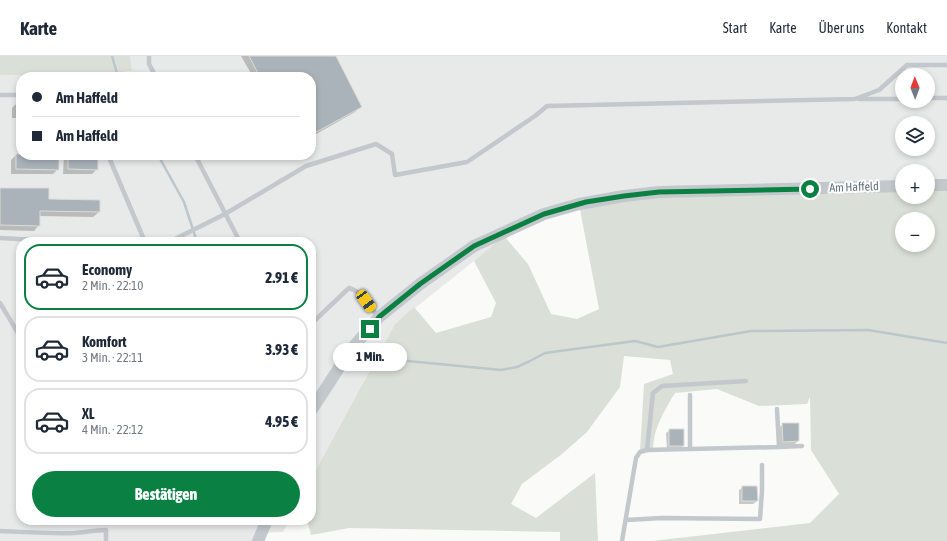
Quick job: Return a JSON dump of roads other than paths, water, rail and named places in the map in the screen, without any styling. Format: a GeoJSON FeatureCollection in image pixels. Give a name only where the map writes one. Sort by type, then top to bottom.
{"type":"FeatureCollection","features":[{"type":"Feature","properties":{"kind":"street"},"geometry":{"type":"LineString","coordinates":[[935,186],[947,185]]}},
{"type":"Feature","properties":{"kind":"street","name":"Am Haffeld"},"geometry":{"type":"LineString","coordinates":[[316,403],[350,352],[379,317],[420,284],[474,246],[544,214],[586,202],[659,192],[895,186]]}},
{"type":"Feature","properties":{"kind":"street"},"geometry":{"type":"LineString","coordinates":[[258,541],[265,525]]}},
{"type":"Feature","properties":{"kind":"lane"},"geometry":{"type":"LineString","coordinates":[[148,56],[149,64],[153,72]]}},
{"type":"Feature","properties":{"kind":"lane"},"geometry":{"type":"LineString","coordinates":[[855,99],[879,90],[907,65],[947,65]]}},
{"type":"Feature","properties":{"kind":"lane"},"geometry":{"type":"LineString","coordinates":[[0,94],[16,95]]}},
{"type":"Feature","properties":{"kind":"lane"},"geometry":{"type":"LineString","coordinates":[[935,98],[947,98]]}},
{"type":"Feature","properties":{"kind":"lane"},"geometry":{"type":"LineString","coordinates":[[179,237],[225,214],[306,166],[376,144],[392,154],[395,175],[467,162],[535,116],[547,106],[895,99]]}},
{"type":"Feature","properties":{"kind":"lane"},"geometry":{"type":"LineString","coordinates":[[110,160],[143,237]]}},
{"type":"Feature","properties":{"kind":"lane"},"geometry":{"type":"LineString","coordinates":[[198,160],[237,237]]}},
{"type":"Feature","properties":{"kind":"lane"},"geometry":{"type":"LineString","coordinates":[[0,238],[16,239]]}},
{"type":"Feature","properties":{"kind":"lane"},"geometry":{"type":"LineString","coordinates":[[316,319],[349,288],[359,292],[379,317]]}},
{"type":"Feature","properties":{"kind":"lane"},"geometry":{"type":"LineString","coordinates":[[0,303],[16,330]]}},
{"type":"Feature","properties":{"kind":"lane"},"geometry":{"type":"LineString","coordinates":[[647,450],[653,394],[662,386],[746,381]]}},
{"type":"Feature","properties":{"kind":"lane"},"geometry":{"type":"LineString","coordinates":[[690,395],[690,449]]}},
{"type":"Feature","properties":{"kind":"lane"},"geometry":{"type":"LineString","coordinates":[[777,409],[779,446]]}},
{"type":"Feature","properties":{"kind":"lane"},"geometry":{"type":"LineString","coordinates":[[622,541],[636,458],[640,452],[647,450],[802,446]]}},
{"type":"Feature","properties":{"kind":"lane"},"geometry":{"type":"LineString","coordinates":[[626,520],[662,518],[760,519],[762,465]]}},
{"type":"Feature","properties":{"kind":"lane"},"geometry":{"type":"LineString","coordinates":[[0,531],[76,533],[106,530],[106,541]]}},
{"type":"Feature","properties":{"kind":"waterway"},"geometry":{"type":"LineString","coordinates":[[112,56],[117,72]]}},
{"type":"Feature","properties":{"kind":"waterway"},"geometry":{"type":"LineString","coordinates":[[161,160],[184,202],[195,237]]}},
{"type":"Feature","properties":{"kind":"waterway"},"geometry":{"type":"LineString","coordinates":[[369,361],[387,359],[501,370],[517,367],[545,353],[635,341],[658,347],[751,331],[868,330],[947,343]]}}]}
